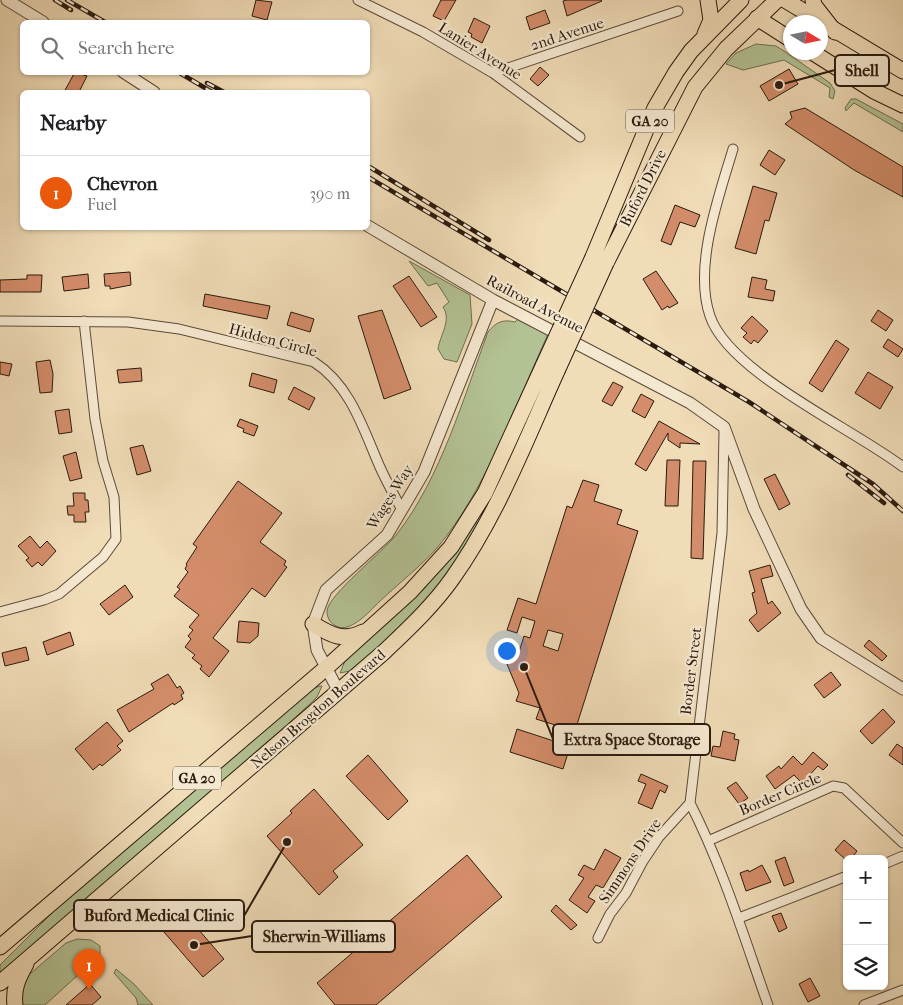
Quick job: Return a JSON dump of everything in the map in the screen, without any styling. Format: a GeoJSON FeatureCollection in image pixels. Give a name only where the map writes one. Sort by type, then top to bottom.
{"type":"FeatureCollection","features":[{"type":"Feature","properties":{"kind":"main road"},"geometry":{"type":"LineString","coordinates":[[705,36],[711,20],[708,0]]}},
{"type":"Feature","properties":{"kind":"main road","name":"Buford Drive"},"geometry":{"type":"LineString","coordinates":[[599,260],[694,87],[726,49],[777,0]]}},
{"type":"Feature","properties":{"kind":"main road"},"geometry":{"type":"LineString","coordinates":[[785,0],[835,32],[903,71]]}},
{"type":"Feature","properties":{"kind":"main road"},"geometry":{"type":"LineString","coordinates":[[812,0],[835,32]]}},
{"type":"Feature","properties":{"kind":"main road"},"geometry":{"type":"LineString","coordinates":[[738,1],[757,18],[783,35]]}},
{"type":"Feature","properties":{"kind":"main road","name":"Buford Drive"},"geometry":{"type":"LineString","coordinates":[[550,368],[599,260],[656,108],[676,72],[705,36],[738,1]]}},
{"type":"Feature","properties":{"kind":"main road"},"geometry":{"type":"LineString","coordinates":[[825,60],[874,91],[903,105]]}},
{"type":"Feature","properties":{"kind":"main road","name":"Nelson Brogdon Boulevard"},"geometry":{"type":"LineString","coordinates":[[0,947],[326,668],[410,592],[451,547],[485,493],[550,368]]}},
{"type":"Feature","properties":{"kind":"main road","name":"Nelson Brogdon Boulevard"},"geometry":{"type":"LineString","coordinates":[[0,983],[384,652],[427,610],[451,580],[494,512],[550,368]]}},
{"type":"Feature","properties":{"kind":"main road"},"geometry":{"type":"LineString","coordinates":[[313,624],[333,636],[344,638],[353,637],[369,630]]}},
{"type":"Feature","properties":{"kind":"main road"},"geometry":{"type":"LineString","coordinates":[[14,1005],[14,993],[19,976],[31,956]]}},
{"type":"Feature","properties":{"kind":"street"},"geometry":{"type":"LineString","coordinates":[[7,0],[40,20]]}},
{"type":"Feature","properties":{"kind":"street","name":"Lanier Avenue"},"geometry":{"type":"LineString","coordinates":[[358,0],[423,32],[493,73],[580,137]]}},
{"type":"Feature","properties":{"kind":"street","name":"2nd Avenue"},"geometry":{"type":"LineString","coordinates":[[493,73],[678,11]]}},
{"type":"Feature","properties":{"kind":"street"},"geometry":{"type":"LineString","coordinates":[[128,75],[151,90]]}},
{"type":"Feature","properties":{"kind":"street"},"geometry":{"type":"LineString","coordinates":[[733,149],[710,228],[705,283],[710,317],[727,344],[757,374],[873,445],[903,467]]}},
{"type":"Feature","properties":{"kind":"street","name":"Railroad Avenue"},"geometry":{"type":"LineString","coordinates":[[370,227],[493,300],[690,403],[724,427]]}},
{"type":"Feature","properties":{"kind":"street","name":"Wages Way"},"geometry":{"type":"LineString","coordinates":[[338,692],[316,650],[313,624],[326,590],[387,535],[424,472],[493,300]]}},
{"type":"Feature","properties":{"kind":"street"},"geometry":{"type":"LineString","coordinates":[[0,612],[59,594],[103,557],[116,539],[114,497],[103,461],[95,419],[84,321]]}},
{"type":"Feature","properties":{"kind":"street","name":"Hidden Circle"},"geometry":{"type":"LineString","coordinates":[[0,322],[128,322],[179,329],[314,362],[327,370],[342,387],[356,412],[402,510]]}},
{"type":"Feature","properties":{"kind":"street"},"geometry":{"type":"LineString","coordinates":[[724,427],[754,509],[801,609],[816,631],[821,638],[903,689]]}},
{"type":"Feature","properties":{"kind":"street","name":"Border Street"},"geometry":{"type":"LineString","coordinates":[[690,803],[722,532],[724,427]]}},
{"type":"Feature","properties":{"kind":"street","name":"Border Circle"},"geometry":{"type":"LineString","coordinates":[[708,841],[833,786],[844,788],[903,843]]}},
{"type":"Feature","properties":{"kind":"street"},"geometry":{"type":"LineString","coordinates":[[690,803],[708,841],[739,918],[768,1005]]}},
{"type":"Feature","properties":{"kind":"street","name":"Simmons Drive"},"geometry":{"type":"LineString","coordinates":[[598,938],[610,914],[626,893],[643,861],[659,838],[690,803]]}},
{"type":"Feature","properties":{"kind":"street"},"geometry":{"type":"LineString","coordinates":[[888,862],[903,856]]}},
{"type":"Feature","properties":{"kind":"street"},"geometry":{"type":"LineString","coordinates":[[739,918],[843,878]]}},
{"type":"Feature","properties":{"kind":"street"},"geometry":{"type":"LineString","coordinates":[[864,1005],[903,990]]}},
{"type":"Feature","properties":{"kind":"green space"},"geometry":{"type":"Polygon","coordinates":[[[756,44],[776,46],[783,50],[784,60],[743,70],[726,64],[736,53],[756,44]]]}},
{"type":"Feature","properties":{"kind":"green space"},"geometry":{"type":"Polygon","coordinates":[[[784,60],[797,60],[830,83],[835,91],[833,99],[829,97],[830,88],[784,60]]]}},
{"type":"Feature","properties":{"kind":"green space"},"geometry":{"type":"Polygon","coordinates":[[[851,99],[856,99],[903,124],[903,132],[854,103],[846,111],[845,108],[851,99]]]}},
{"type":"Feature","properties":{"kind":"green space"},"geometry":{"type":"Polygon","coordinates":[[[409,261],[470,295],[472,324],[457,362],[444,359],[438,349],[446,322],[443,307],[449,302],[437,283],[428,286],[409,261]]]}},
{"type":"Feature","properties":{"kind":"green space"},"geometry":{"type":"Polygon","coordinates":[[[518,319],[548,334],[499,445],[471,499],[437,548],[365,616],[347,627],[341,628],[334,625],[329,620],[327,611],[330,604],[346,584],[397,534],[413,512],[426,488],[450,437],[488,332],[500,322],[515,322],[518,319]]]}},
{"type":"Feature","properties":{"kind":"green space"},"geometry":{"type":"Polygon","coordinates":[[[475,522],[480,525],[432,596],[355,670],[340,673],[345,661],[351,655],[424,589],[475,522]]]}},
{"type":"Feature","properties":{"kind":"green space"},"geometry":{"type":"Polygon","coordinates":[[[322,686],[317,697],[261,750],[0,974],[0,965],[62,903],[312,689],[322,686]]]}},
{"type":"Feature","properties":{"kind":"green space"},"geometry":{"type":"Polygon","coordinates":[[[77,939],[91,940],[100,946],[100,955],[45,1005],[19,1005],[24,979],[66,943],[77,939]]]}},
{"type":"Feature","properties":{"kind":"green space"},"geometry":{"type":"Polygon","coordinates":[[[116,969],[134,984],[153,1005],[138,1005],[136,998],[114,973],[116,969]]]}},
{"type":"Feature","properties":{"kind":"building"},"geometry":{"type":"Polygon","coordinates":[[[256,0],[272,2],[267,20],[252,16],[256,0]]]}},
{"type":"Feature","properties":{"kind":"building"},"geometry":{"type":"Polygon","coordinates":[[[441,0],[456,0],[444,21],[433,16],[441,0]]]}},
{"type":"Feature","properties":{"kind":"building"},"geometry":{"type":"Polygon","coordinates":[[[563,1],[602,1],[567,16],[563,1]]]}},
{"type":"Feature","properties":{"kind":"building"},"geometry":{"type":"Polygon","coordinates":[[[545,10],[550,23],[530,30],[526,17],[545,10]]]}},
{"type":"Feature","properties":{"kind":"building"},"geometry":{"type":"Polygon","coordinates":[[[474,18],[490,26],[482,43],[471,37],[472,34],[468,32],[474,18]]]}},
{"type":"Feature","properties":{"kind":"building"},"geometry":{"type":"Polygon","coordinates":[[[540,67],[549,75],[538,86],[530,79],[540,67]]]}},
{"type":"Feature","properties":{"kind":"building"},"geometry":{"type":"Polygon","coordinates":[[[789,69],[798,84],[769,101],[760,86],[789,69]]]}},
{"type":"Feature","properties":{"kind":"building"},"geometry":{"type":"Polygon","coordinates":[[[73,75],[87,76],[80,90],[65,90],[73,75]]]}},
{"type":"Feature","properties":{"kind":"building"},"geometry":{"type":"Polygon","coordinates":[[[805,108],[903,167],[903,197],[854,170],[785,124],[792,118],[790,112],[805,108]]]}},
{"type":"Feature","properties":{"kind":"building"},"geometry":{"type":"Polygon","coordinates":[[[769,150],[785,160],[775,175],[760,165],[769,150]]]}},
{"type":"Feature","properties":{"kind":"building"},"geometry":{"type":"Polygon","coordinates":[[[753,186],[777,193],[769,221],[765,220],[756,254],[735,248],[753,186]]]}},
{"type":"Feature","properties":{"kind":"building"},"geometry":{"type":"Polygon","coordinates":[[[675,205],[700,215],[695,227],[680,222],[671,245],[661,241],[675,205]]]}},
{"type":"Feature","properties":{"kind":"building"},"geometry":{"type":"Polygon","coordinates":[[[656,271],[678,303],[662,310],[643,279],[656,271]]]}},
{"type":"Feature","properties":{"kind":"building"},"geometry":{"type":"Polygon","coordinates":[[[130,272],[131,285],[110,289],[110,286],[105,286],[104,274],[130,272]]]}},
{"type":"Feature","properties":{"kind":"building"},"geometry":{"type":"Polygon","coordinates":[[[88,274],[89,288],[64,291],[62,277],[88,274]]]}},
{"type":"Feature","properties":{"kind":"building"},"geometry":{"type":"Polygon","coordinates":[[[27,275],[42,275],[41,292],[0,292],[0,280],[27,279],[27,275]]]}},
{"type":"Feature","properties":{"kind":"building"},"geometry":{"type":"Polygon","coordinates":[[[409,276],[437,317],[421,327],[393,286],[409,276]]]}},
{"type":"Feature","properties":{"kind":"building"},"geometry":{"type":"Polygon","coordinates":[[[752,277],[767,280],[765,289],[775,291],[773,301],[748,297],[752,277]]]}},
{"type":"Feature","properties":{"kind":"building"},"geometry":{"type":"Polygon","coordinates":[[[205,294],[270,306],[267,319],[203,306],[205,294]]]}},
{"type":"Feature","properties":{"kind":"building"},"geometry":{"type":"Polygon","coordinates":[[[382,310],[411,389],[384,399],[358,316],[382,310]]]}},
{"type":"Feature","properties":{"kind":"building"},"geometry":{"type":"Polygon","coordinates":[[[878,310],[893,320],[886,331],[871,321],[878,310]]]}},
{"type":"Feature","properties":{"kind":"building"},"geometry":{"type":"Polygon","coordinates":[[[291,312],[314,319],[310,332],[287,325],[291,312]]]}},
{"type":"Feature","properties":{"kind":"building"},"geometry":{"type":"Polygon","coordinates":[[[752,316],[768,331],[758,343],[754,340],[751,344],[743,337],[747,333],[741,328],[752,316]]]}},
{"type":"Feature","properties":{"kind":"building"},"geometry":{"type":"Polygon","coordinates":[[[888,339],[903,349],[898,357],[883,347],[888,339]]]}},
{"type":"Feature","properties":{"kind":"building"},"geometry":{"type":"Polygon","coordinates":[[[836,340],[849,349],[822,392],[809,383],[836,340]]]}},
{"type":"Feature","properties":{"kind":"building"},"geometry":{"type":"Polygon","coordinates":[[[50,360],[53,374],[52,392],[40,393],[36,362],[50,360]]]}},
{"type":"Feature","properties":{"kind":"building"},"geometry":{"type":"Polygon","coordinates":[[[0,362],[12,364],[9,376],[0,374],[0,362]]]}},
{"type":"Feature","properties":{"kind":"building"},"geometry":{"type":"Polygon","coordinates":[[[141,368],[142,381],[119,383],[117,370],[141,368]]]}},
{"type":"Feature","properties":{"kind":"building"},"geometry":{"type":"Polygon","coordinates":[[[868,372],[893,387],[880,409],[855,393],[868,372]]]}},
{"type":"Feature","properties":{"kind":"building"},"geometry":{"type":"Polygon","coordinates":[[[252,373],[277,380],[274,393],[249,386],[252,373]]]}},
{"type":"Feature","properties":{"kind":"building"},"geometry":{"type":"Polygon","coordinates":[[[613,382],[623,387],[612,406],[602,401],[613,382]]]}},
{"type":"Feature","properties":{"kind":"building"},"geometry":{"type":"Polygon","coordinates":[[[294,387],[315,398],[309,410],[288,399],[294,387]]]}},
{"type":"Feature","properties":{"kind":"building"},"geometry":{"type":"Polygon","coordinates":[[[641,394],[654,401],[645,418],[632,411],[641,394]]]}},
{"type":"Feature","properties":{"kind":"building"},"geometry":{"type":"Polygon","coordinates":[[[69,409],[72,432],[59,434],[55,411],[69,409]]]}},
{"type":"Feature","properties":{"kind":"building"},"geometry":{"type":"Polygon","coordinates":[[[240,419],[258,426],[254,436],[243,432],[244,429],[237,426],[240,419]]]}},
{"type":"Feature","properties":{"kind":"building"},"geometry":{"type":"Polygon","coordinates":[[[659,421],[700,444],[680,443],[680,448],[668,440],[668,433],[646,471],[635,464],[659,421]]]}},
{"type":"Feature","properties":{"kind":"building"},"geometry":{"type":"Polygon","coordinates":[[[143,445],[151,471],[137,475],[130,448],[143,445]]]}},
{"type":"Feature","properties":{"kind":"building"},"geometry":{"type":"Polygon","coordinates":[[[76,452],[82,478],[70,481],[63,456],[76,452]]]}},
{"type":"Feature","properties":{"kind":"building"},"geometry":{"type":"Polygon","coordinates":[[[667,460],[680,460],[678,506],[665,506],[667,460]]]}},
{"type":"Feature","properties":{"kind":"building"},"geometry":{"type":"Polygon","coordinates":[[[693,461],[706,461],[703,559],[691,558],[693,461]]]}},
{"type":"Feature","properties":{"kind":"building"},"geometry":{"type":"Polygon","coordinates":[[[775,474],[790,504],[779,510],[764,479],[775,474]]]}},
{"type":"Feature","properties":{"kind":"building"},"geometry":{"type":"Polygon","coordinates":[[[583,480],[599,485],[594,501],[622,510],[617,524],[638,531],[563,769],[510,752],[517,729],[560,743],[565,728],[536,719],[540,708],[516,701],[519,693],[504,657],[505,653],[510,652],[517,658],[524,636],[530,638],[535,621],[522,617],[517,633],[507,630],[518,598],[536,604],[567,506],[572,508],[583,480]],[[548,630],[543,646],[558,651],[563,634],[548,630]]]}},
{"type":"Feature","properties":{"kind":"building"},"geometry":{"type":"Polygon","coordinates":[[[238,481],[282,513],[260,542],[286,561],[284,565],[287,567],[265,597],[252,588],[213,638],[229,651],[209,677],[200,669],[202,666],[192,658],[195,655],[185,647],[191,639],[188,636],[193,630],[189,627],[199,615],[174,596],[180,589],[177,587],[188,572],[185,569],[186,564],[197,547],[193,544],[238,481]]]}},
{"type":"Feature","properties":{"kind":"building"},"geometry":{"type":"Polygon","coordinates":[[[73,493],[85,493],[89,512],[85,512],[86,522],[74,522],[74,515],[68,515],[67,506],[74,506],[73,493]]]}},
{"type":"Feature","properties":{"kind":"building"},"geometry":{"type":"Polygon","coordinates":[[[30,536],[40,548],[47,541],[56,551],[42,566],[38,562],[32,567],[26,560],[29,558],[18,546],[30,536]]]}},
{"type":"Feature","properties":{"kind":"building"},"geometry":{"type":"Polygon","coordinates":[[[770,565],[773,576],[761,579],[768,604],[772,601],[781,613],[758,632],[749,620],[757,613],[752,593],[755,592],[749,571],[770,565]]]}},
{"type":"Feature","properties":{"kind":"building"},"geometry":{"type":"Polygon","coordinates":[[[125,585],[133,597],[109,615],[100,604],[125,585]]]}},
{"type":"Feature","properties":{"kind":"building"},"geometry":{"type":"Polygon","coordinates":[[[239,621],[259,623],[258,636],[250,643],[237,642],[239,621]]]}},
{"type":"Feature","properties":{"kind":"building"},"geometry":{"type":"Polygon","coordinates":[[[70,632],[74,645],[47,655],[43,642],[70,632]]]}},
{"type":"Feature","properties":{"kind":"building"},"geometry":{"type":"Polygon","coordinates":[[[869,640],[887,656],[882,661],[864,646],[869,640]]]}},
{"type":"Feature","properties":{"kind":"building"},"geometry":{"type":"Polygon","coordinates":[[[26,647],[29,660],[5,666],[2,653],[26,647]]]}},
{"type":"Feature","properties":{"kind":"building"},"geometry":{"type":"Polygon","coordinates":[[[831,672],[841,685],[824,698],[814,685],[831,672]]]}},
{"type":"Feature","properties":{"kind":"building"},"geometry":{"type":"Polygon","coordinates":[[[168,674],[177,688],[180,686],[184,693],[181,695],[183,699],[174,705],[173,703],[129,732],[117,710],[154,689],[151,684],[168,674]]]}},
{"type":"Feature","properties":{"kind":"building"},"geometry":{"type":"Polygon","coordinates":[[[883,709],[895,722],[872,744],[860,731],[883,709]]]}},
{"type":"Feature","properties":{"kind":"building"},"geometry":{"type":"Polygon","coordinates":[[[107,722],[123,741],[117,746],[121,750],[102,766],[100,764],[93,770],[75,749],[107,722]]]}},
{"type":"Feature","properties":{"kind":"building"},"geometry":{"type":"Polygon","coordinates":[[[723,731],[735,734],[734,739],[739,740],[735,761],[711,756],[713,746],[720,747],[723,731]]]}},
{"type":"Feature","properties":{"kind":"building"},"geometry":{"type":"Polygon","coordinates":[[[897,744],[903,748],[903,765],[889,755],[897,744]]]}},
{"type":"Feature","properties":{"kind":"building"},"geometry":{"type":"Polygon","coordinates":[[[813,752],[828,765],[823,770],[818,766],[802,783],[794,775],[775,789],[766,776],[779,766],[781,769],[793,756],[802,765],[813,752]]]}},
{"type":"Feature","properties":{"kind":"building"},"geometry":{"type":"Polygon","coordinates":[[[368,755],[408,801],[388,820],[346,776],[368,755]]]}},
{"type":"Feature","properties":{"kind":"building"},"geometry":{"type":"Polygon","coordinates":[[[641,774],[668,786],[665,793],[660,790],[652,809],[638,803],[646,784],[638,781],[641,774]]]}},
{"type":"Feature","properties":{"kind":"building"},"geometry":{"type":"Polygon","coordinates":[[[736,782],[748,798],[739,804],[727,788],[736,782]]]}},
{"type":"Feature","properties":{"kind":"building"},"geometry":{"type":"Polygon","coordinates":[[[314,789],[363,845],[333,871],[338,877],[319,895],[267,836],[314,789]]]}},
{"type":"Feature","properties":{"kind":"building"},"geometry":{"type":"Polygon","coordinates":[[[844,840],[857,851],[854,855],[843,855],[843,857],[835,850],[844,840]]]}},
{"type":"Feature","properties":{"kind":"building"},"geometry":{"type":"Polygon","coordinates":[[[605,849],[621,858],[603,888],[596,885],[588,897],[595,901],[587,913],[569,900],[584,878],[578,875],[584,865],[594,870],[605,849]]]}},
{"type":"Feature","properties":{"kind":"building"},"geometry":{"type":"Polygon","coordinates":[[[467,855],[502,897],[376,1005],[335,1005],[317,983],[467,855]]]}},
{"type":"Feature","properties":{"kind":"building"},"geometry":{"type":"Polygon","coordinates":[[[785,857],[794,882],[784,886],[775,861],[785,857]]]}},
{"type":"Feature","properties":{"kind":"building"},"geometry":{"type":"Polygon","coordinates":[[[762,865],[771,882],[746,891],[740,873],[748,870],[749,872],[762,865]]]}},
{"type":"Feature","properties":{"kind":"building"},"geometry":{"type":"Polygon","coordinates":[[[556,905],[577,925],[571,930],[551,911],[556,905]]]}},
{"type":"Feature","properties":{"kind":"building"},"geometry":{"type":"Polygon","coordinates":[[[781,913],[787,928],[779,932],[772,916],[781,913]]]}},
{"type":"Feature","properties":{"kind":"building"},"geometry":{"type":"Polygon","coordinates":[[[185,914],[224,959],[203,977],[164,932],[185,914]]]}},
{"type":"Feature","properties":{"kind":"building"},"geometry":{"type":"Polygon","coordinates":[[[810,978],[820,996],[808,1002],[799,984],[810,978]]]}},
{"type":"Feature","properties":{"kind":"building"},"geometry":{"type":"Polygon","coordinates":[[[90,984],[101,997],[92,1005],[66,1005],[90,984]]]}},
{"type":"Feature","properties":{"kind":"railway"},"geometry":{"type":"LineString","coordinates":[[55,0],[71,10]]}},
{"type":"Feature","properties":{"kind":"railway"},"geometry":{"type":"LineString","coordinates":[[67,0],[102,20]]}},
{"type":"Feature","properties":{"kind":"railway"},"geometry":{"type":"LineString","coordinates":[[183,75],[209,90]]}},
{"type":"Feature","properties":{"kind":"railway"},"geometry":{"type":"LineString","coordinates":[[207,83],[220,90]]}},
{"type":"Feature","properties":{"kind":"railway"},"geometry":{"type":"LineString","coordinates":[[370,167],[489,240]]}},
{"type":"Feature","properties":{"kind":"railway"},"geometry":{"type":"LineString","coordinates":[[370,178],[749,402],[873,484],[903,511]]}},
{"type":"Feature","properties":{"kind":"railway"},"geometry":{"type":"LineString","coordinates":[[848,475],[884,503]]}},
{"type":"Feature","properties":{"kind":"place","name":"Shell"},"geometry":{"type":"Point","coordinates":[779,85]}},
{"type":"Feature","properties":{"kind":"place","name":"Extra Space Storage"},"geometry":{"type":"Point","coordinates":[524,667]}},
{"type":"Feature","properties":{"kind":"place","name":"Buford Medical Clinic"},"geometry":{"type":"Point","coordinates":[287,842]}},
{"type":"Feature","properties":{"kind":"place","name":"Sherwin-Williams"},"geometry":{"type":"Point","coordinates":[194,945]}},
{"type":"Feature","properties":{"kind":"place","name":"Chevron"},"geometry":{"type":"Point","coordinates":[89,990]}}]}
